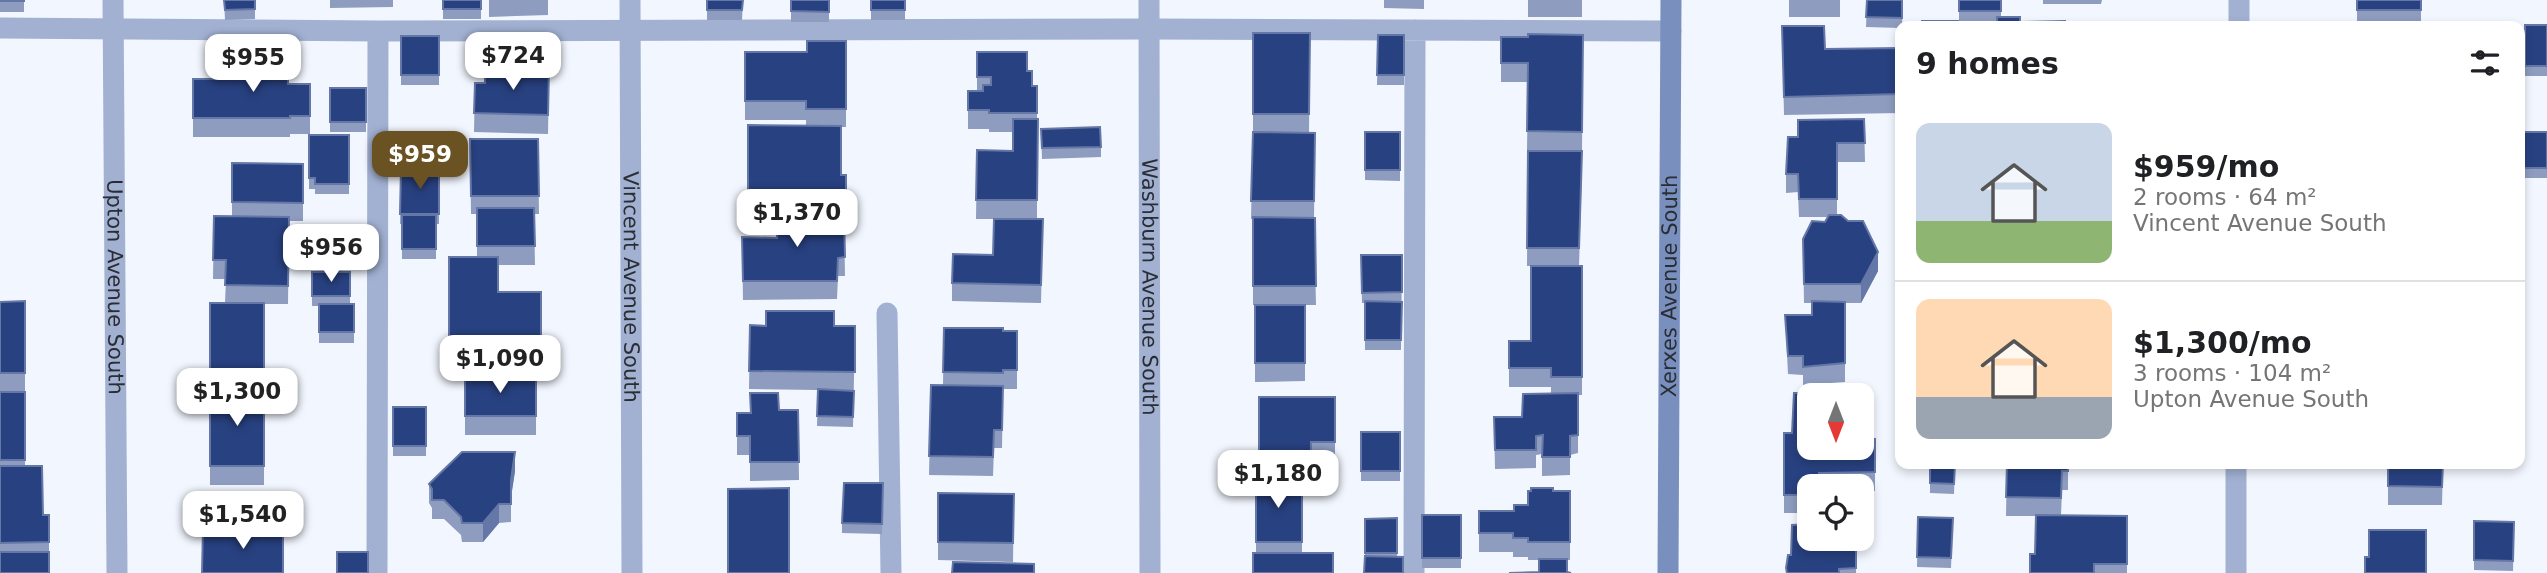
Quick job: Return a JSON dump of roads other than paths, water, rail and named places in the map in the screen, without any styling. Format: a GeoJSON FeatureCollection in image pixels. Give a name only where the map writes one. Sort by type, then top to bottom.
{"type":"FeatureCollection","features":[{"type":"Feature","properties":{"kind":"street","name":"Upton Avenue South"},"geometry":{"type":"LineString","coordinates":[[113,0],[117,573]]}},
{"type":"Feature","properties":{"kind":"street","name":"Vincent Avenue South"},"geometry":{"type":"LineString","coordinates":[[630,0],[632,573]]}},
{"type":"Feature","properties":{"kind":"street","name":"Washburn Avenue South"},"geometry":{"type":"LineString","coordinates":[[1149,0],[1150,573]]}},
{"type":"Feature","properties":{"kind":"street","name":"Xerxes Avenue South"},"geometry":{"type":"LineString","coordinates":[[1668,573],[1671,0]]}},
{"type":"Feature","properties":{"kind":"street"},"geometry":{"type":"LineString","coordinates":[[2239,0],[2239,21]]}},
{"type":"Feature","properties":{"kind":"street"},"geometry":{"type":"LineString","coordinates":[[0,28],[378,31],[1671,31]]}},
{"type":"Feature","properties":{"kind":"street"},"geometry":{"type":"LineString","coordinates":[[1414,573],[1415,30]]}},
{"type":"Feature","properties":{"kind":"street"},"geometry":{"type":"LineString","coordinates":[[377,573],[378,31]]}},
{"type":"Feature","properties":{"kind":"street"},"geometry":{"type":"LineString","coordinates":[[887,313],[891,573]]}},
{"type":"Feature","properties":{"kind":"street"},"geometry":{"type":"LineString","coordinates":[[2236,469],[2236,573]]}}]}
